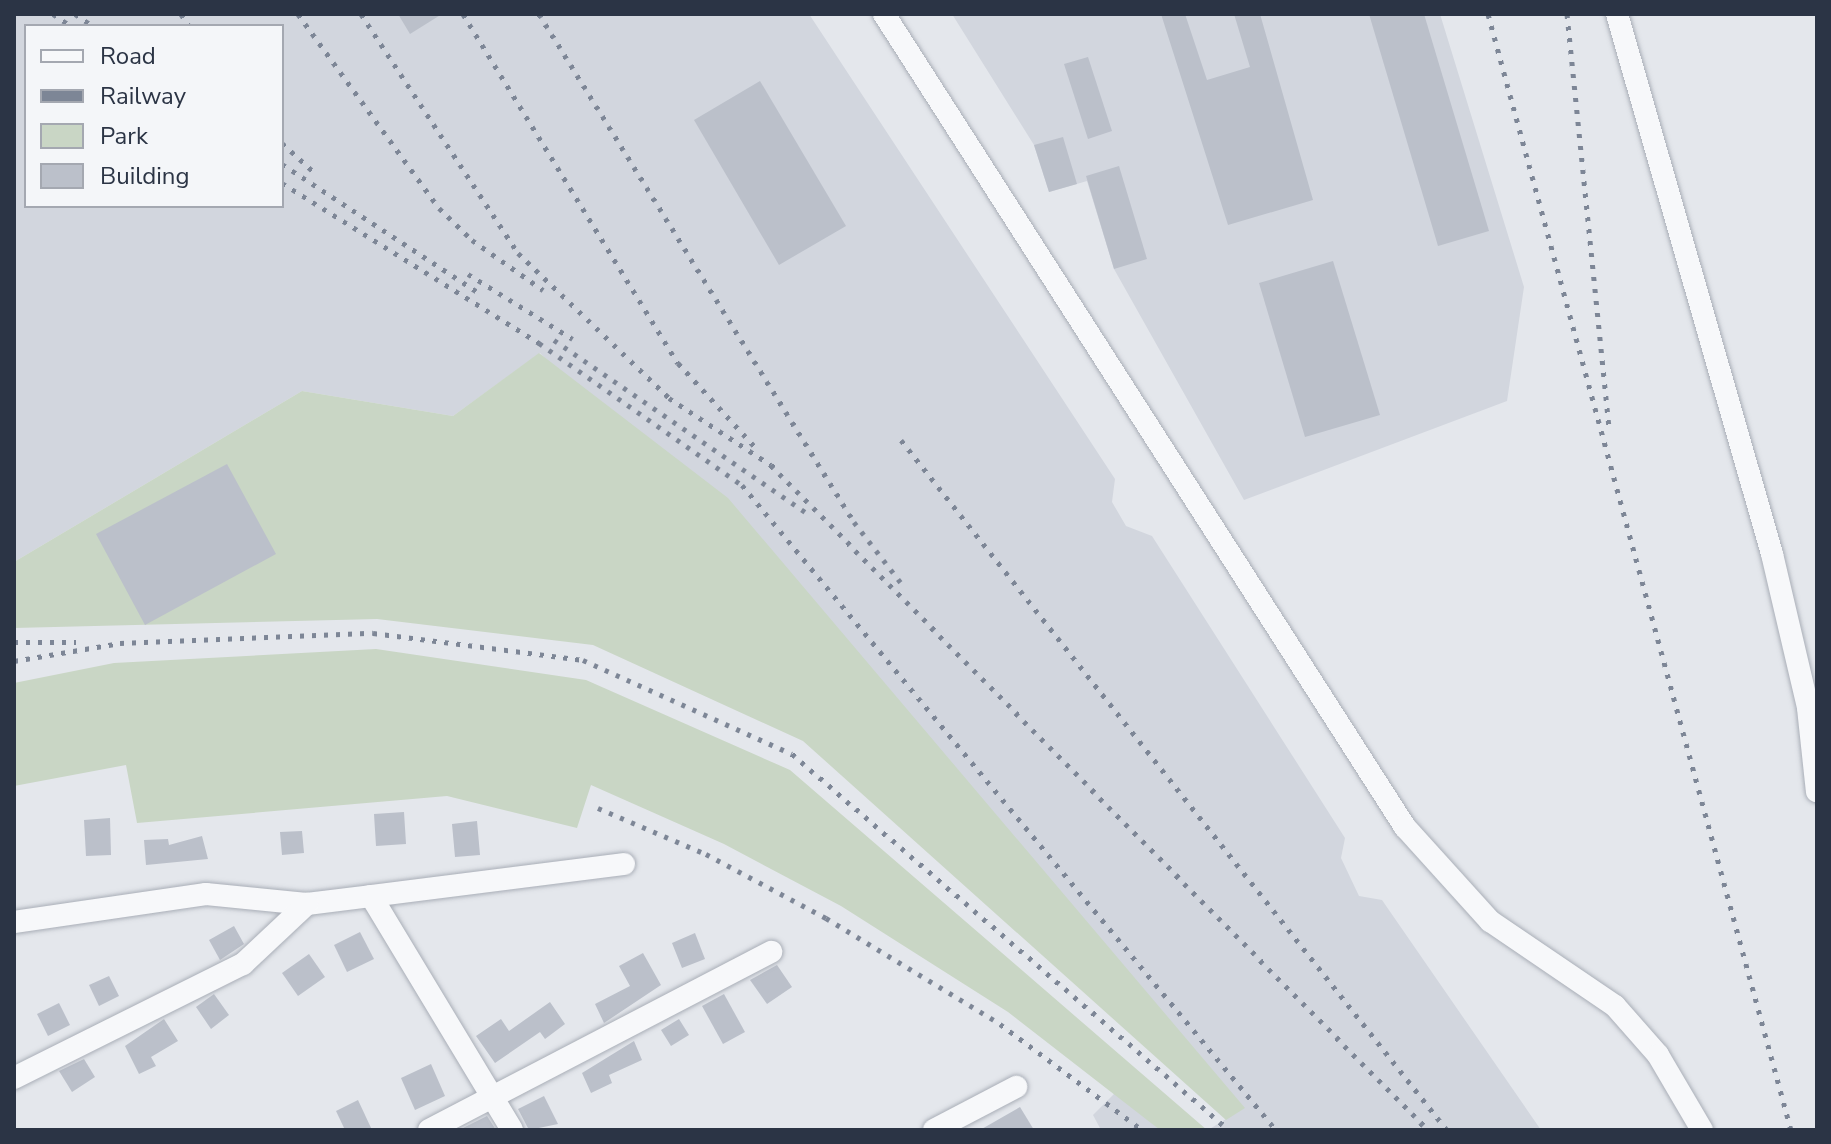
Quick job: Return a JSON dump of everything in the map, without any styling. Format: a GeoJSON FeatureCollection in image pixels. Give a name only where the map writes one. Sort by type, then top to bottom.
{"type":"FeatureCollection","features":[{"type":"Feature","properties":{"kind":"street"},"geometry":{"type":"LineString","coordinates":[[884,14],[1405,827],[1490,921],[1615,1006],[1658,1055],[1702,1130]]}},
{"type":"Feature","properties":{"kind":"street"},"geometry":{"type":"LineString","coordinates":[[1617,14],[1772,554],[1808,708],[1817,792]]}},
{"type":"Feature","properties":{"kind":"street"},"geometry":{"type":"LineString","coordinates":[[14,922],[206,894],[307,904],[624,864]]}},
{"type":"Feature","properties":{"kind":"street"},"geometry":{"type":"LineString","coordinates":[[371,896],[512,1130]]}},
{"type":"Feature","properties":{"kind":"street"},"geometry":{"type":"LineString","coordinates":[[14,1078],[243,964],[307,904]]}},
{"type":"Feature","properties":{"kind":"street"},"geometry":{"type":"LineString","coordinates":[[429,1130],[771,952]]}},
{"type":"Feature","properties":{"kind":"street"},"geometry":{"type":"LineString","coordinates":[[934,1130],[1016,1087]]}},
{"type":"Feature","properties":{"kind":"shaded area"},"geometry":{"type":"Polygon","coordinates":[[[14,14],[809,14],[1115,479],[1112,502],[1126,526],[1152,536],[1345,838],[1341,858],[1359,896],[1382,900],[1541,1130],[1208,1130],[1244,1108],[540,353],[453,416],[302,391],[14,562],[14,14]]]}},
{"type":"Feature","properties":{"kind":"shaded area"},"geometry":{"type":"Polygon","coordinates":[[[952,14],[1440,14],[1524,287],[1507,401],[1244,500],[1114,269],[1087,181],[1049,192],[1034,145],[952,14]]]}},
{"type":"Feature","properties":{"kind":"shaded area"},"geometry":{"type":"Polygon","coordinates":[[[1116,1092],[1160,1130],[1101,1130],[1093,1115],[1116,1092]]]}},
{"type":"Feature","properties":{"kind":"green space"},"geometry":{"type":"Polygon","coordinates":[[[539,353],[728,498],[1245,1108],[1226,1120],[803,741],[593,645],[377,619],[14,628],[14,562],[302,391],[453,416],[539,353]]]}},
{"type":"Feature","properties":{"kind":"green space"},"geometry":{"type":"Polygon","coordinates":[[[376,649],[586,680],[790,770],[1207,1130],[1160,1130],[1008,1012],[841,906],[724,844],[591,785],[577,828],[447,796],[137,823],[126,765],[14,786],[14,683],[114,663],[376,649]]]}},
{"type":"Feature","properties":{"kind":"building"},"geometry":{"type":"Polygon","coordinates":[[[398,14],[442,14],[410,34],[398,14]]]}},
{"type":"Feature","properties":{"kind":"building"},"geometry":{"type":"Polygon","coordinates":[[[1161,14],[1185,14],[1207,80],[1250,67],[1234,14],[1260,14],[1313,200],[1228,225],[1161,14]]]}},
{"type":"Feature","properties":{"kind":"building"},"geometry":{"type":"Polygon","coordinates":[[[1369,14],[1424,14],[1489,231],[1438,246],[1369,14]]]}},
{"type":"Feature","properties":{"kind":"building"},"geometry":{"type":"Polygon","coordinates":[[[1088,57],[1112,131],[1088,139],[1064,64],[1088,57]]]}},
{"type":"Feature","properties":{"kind":"building"},"geometry":{"type":"Polygon","coordinates":[[[760,81],[846,226],[779,265],[694,120],[760,81]]]}},
{"type":"Feature","properties":{"kind":"building"},"geometry":{"type":"Polygon","coordinates":[[[1063,137],[1077,184],[1049,192],[1034,145],[1063,137]]]}},
{"type":"Feature","properties":{"kind":"building"},"geometry":{"type":"Polygon","coordinates":[[[1119,166],[1147,259],[1114,269],[1086,176],[1119,166]]]}},
{"type":"Feature","properties":{"kind":"building"},"geometry":{"type":"Polygon","coordinates":[[[1333,261],[1380,415],[1305,437],[1259,283],[1333,261]]]}},
{"type":"Feature","properties":{"kind":"building"},"geometry":{"type":"Polygon","coordinates":[[[227,464],[276,554],[145,625],[96,534],[227,464]]]}},
{"type":"Feature","properties":{"kind":"building"},"geometry":{"type":"Polygon","coordinates":[[[404,812],[406,844],[376,846],[374,814],[404,812]]]}},
{"type":"Feature","properties":{"kind":"building"},"geometry":{"type":"Polygon","coordinates":[[[110,818],[111,855],[86,856],[84,820],[110,818]]]}},
{"type":"Feature","properties":{"kind":"building"},"geometry":{"type":"Polygon","coordinates":[[[477,821],[480,855],[455,857],[452,824],[477,821]]]}},
{"type":"Feature","properties":{"kind":"building"},"geometry":{"type":"Polygon","coordinates":[[[302,831],[304,853],[282,855],[280,832],[302,831]]]}},
{"type":"Feature","properties":{"kind":"building"},"geometry":{"type":"Polygon","coordinates":[[[202,836],[208,859],[146,865],[144,840],[168,839],[169,845],[202,836]]]}},
{"type":"Feature","properties":{"kind":"building"},"geometry":{"type":"Polygon","coordinates":[[[234,926],[244,944],[220,960],[209,940],[234,926]]]}},
{"type":"Feature","properties":{"kind":"building"},"geometry":{"type":"Polygon","coordinates":[[[360,932],[374,959],[347,972],[334,945],[360,932]]]}},
{"type":"Feature","properties":{"kind":"building"},"geometry":{"type":"Polygon","coordinates":[[[695,933],[705,959],[682,968],[672,943],[695,933]]]}},
{"type":"Feature","properties":{"kind":"building"},"geometry":{"type":"Polygon","coordinates":[[[643,953],[661,985],[604,1023],[595,1004],[630,986],[619,966],[643,953]]]}},
{"type":"Feature","properties":{"kind":"building"},"geometry":{"type":"Polygon","coordinates":[[[309,954],[325,977],[298,996],[282,973],[309,954]]]}},
{"type":"Feature","properties":{"kind":"building"},"geometry":{"type":"Polygon","coordinates":[[[777,965],[792,987],[767,1004],[750,980],[777,965]]]}},
{"type":"Feature","properties":{"kind":"building"},"geometry":{"type":"Polygon","coordinates":[[[109,976],[119,996],[99,1006],[89,985],[109,976]]]}},
{"type":"Feature","properties":{"kind":"building"},"geometry":{"type":"Polygon","coordinates":[[[214,994],[229,1015],[211,1029],[196,1007],[214,994]]]}},
{"type":"Feature","properties":{"kind":"building"},"geometry":{"type":"Polygon","coordinates":[[[724,994],[745,1032],[723,1044],[702,1006],[724,994]]]}},
{"type":"Feature","properties":{"kind":"building"},"geometry":{"type":"Polygon","coordinates":[[[550,1002],[565,1024],[545,1039],[540,1032],[495,1063],[476,1036],[501,1019],[509,1031],[550,1002]]]}},
{"type":"Feature","properties":{"kind":"building"},"geometry":{"type":"Polygon","coordinates":[[[59,1003],[70,1025],[48,1036],[37,1014],[59,1003]]]}},
{"type":"Feature","properties":{"kind":"building"},"geometry":{"type":"Polygon","coordinates":[[[164,1019],[178,1041],[151,1057],[156,1066],[139,1074],[125,1046],[164,1019]]]}},
{"type":"Feature","properties":{"kind":"building"},"geometry":{"type":"Polygon","coordinates":[[[679,1019],[689,1035],[671,1046],[661,1030],[679,1019]]]}},
{"type":"Feature","properties":{"kind":"building"},"geometry":{"type":"Polygon","coordinates":[[[634,1041],[642,1060],[609,1075],[612,1083],[591,1093],[582,1073],[634,1041]]]}},
{"type":"Feature","properties":{"kind":"building"},"geometry":{"type":"Polygon","coordinates":[[[84,1059],[95,1077],[72,1092],[59,1071],[84,1059]]]}},
{"type":"Feature","properties":{"kind":"building"},"geometry":{"type":"Polygon","coordinates":[[[431,1064],[445,1096],[415,1110],[401,1078],[431,1064]]]}},
{"type":"Feature","properties":{"kind":"building"},"geometry":{"type":"Polygon","coordinates":[[[544,1096],[558,1124],[529,1130],[518,1109],[544,1096]]]}},
{"type":"Feature","properties":{"kind":"building"},"geometry":{"type":"Polygon","coordinates":[[[358,1100],[372,1130],[345,1130],[336,1111],[358,1100]]]}},
{"type":"Feature","properties":{"kind":"building"},"geometry":{"type":"Polygon","coordinates":[[[1020,1107],[1034,1130],[980,1130],[1020,1107]]]}},
{"type":"Feature","properties":{"kind":"building"},"geometry":{"type":"Polygon","coordinates":[[[487,1116],[496,1130],[459,1130],[487,1116]]]}},
{"type":"Feature","properties":{"kind":"railway"},"geometry":{"type":"LineString","coordinates":[[53,14],[68,24]]}},
{"type":"Feature","properties":{"kind":"railway"},"geometry":{"type":"LineString","coordinates":[[75,14],[90,24]]}},
{"type":"Feature","properties":{"kind":"railway"},"geometry":{"type":"LineString","coordinates":[[181,14],[188,24]]}},
{"type":"Feature","properties":{"kind":"railway"},"geometry":{"type":"LineString","coordinates":[[298,14],[439,208],[472,240],[543,290]]}},
{"type":"Feature","properties":{"kind":"railway"},"geometry":{"type":"LineString","coordinates":[[361,14],[518,253],[669,398],[771,465],[1428,1130]]}},
{"type":"Feature","properties":{"kind":"railway"},"geometry":{"type":"LineString","coordinates":[[463,14],[678,363],[755,447]]}},
{"type":"Feature","properties":{"kind":"railway"},"geometry":{"type":"LineString","coordinates":[[539,14],[854,522],[902,584]]}},
{"type":"Feature","properties":{"kind":"railway"},"geometry":{"type":"LineString","coordinates":[[1488,14],[1791,1130]]}},
{"type":"Feature","properties":{"kind":"railway"},"geometry":{"type":"LineString","coordinates":[[1567,14],[1609,429]]}},
{"type":"Feature","properties":{"kind":"railway"},"geometry":{"type":"LineString","coordinates":[[284,145],[315,173]]}},
{"type":"Feature","properties":{"kind":"railway"},"geometry":{"type":"LineString","coordinates":[[284,165],[476,291]]}},
{"type":"Feature","properties":{"kind":"railway"},"geometry":{"type":"LineString","coordinates":[[284,184],[539,343],[742,485],[1276,1130]]}},
{"type":"Feature","properties":{"kind":"railway"},"geometry":{"type":"LineString","coordinates":[[468,274],[573,339]]}},
{"type":"Feature","properties":{"kind":"railway"},"geometry":{"type":"LineString","coordinates":[[554,340],[808,514]]}},
{"type":"Feature","properties":{"kind":"railway"},"geometry":{"type":"LineString","coordinates":[[901,440],[1447,1130]]}},
{"type":"Feature","properties":{"kind":"railway"},"geometry":{"type":"LineString","coordinates":[[14,661],[120,643],[373,633],[583,660],[792,754],[1229,1130]]}},
{"type":"Feature","properties":{"kind":"railway"},"geometry":{"type":"LineString","coordinates":[[14,642],[76,642]]}},
{"type":"Feature","properties":{"kind":"railway"},"geometry":{"type":"LineString","coordinates":[[598,808],[706,854],[826,918],[1000,1024],[1142,1130]]}}]}
